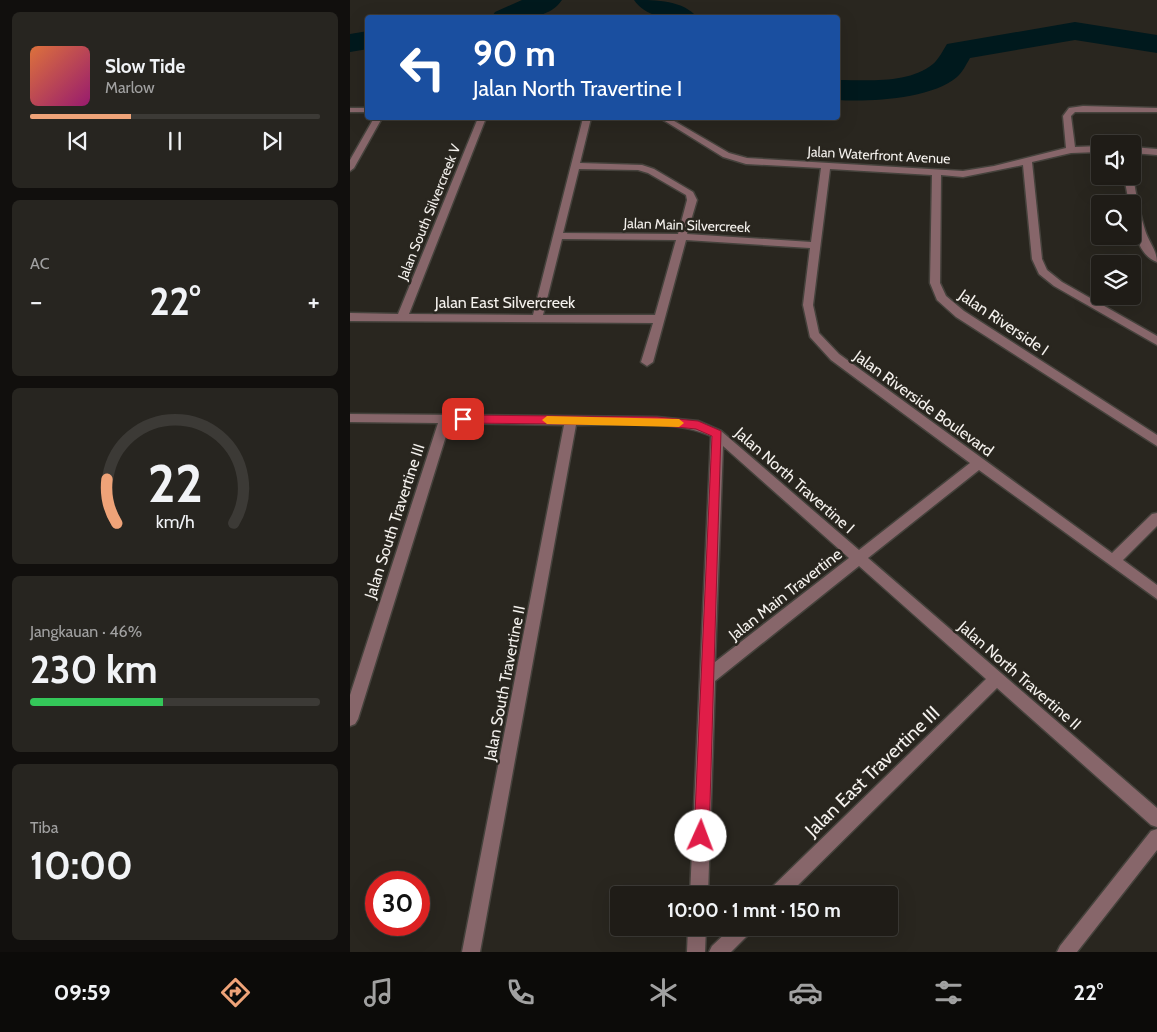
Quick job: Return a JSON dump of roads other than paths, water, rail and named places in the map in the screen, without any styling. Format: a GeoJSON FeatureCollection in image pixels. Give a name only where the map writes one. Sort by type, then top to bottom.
{"type":"FeatureCollection","features":[{"type":"Feature","properties":{"kind":"street"},"geometry":{"type":"LineString","coordinates":[[1071,150],[1068,116],[1072,110],[1083,108],[1157,110]]}},
{"type":"Feature","properties":{"kind":"street"},"geometry":{"type":"LineString","coordinates":[[350,110],[365,110]]}},
{"type":"Feature","properties":{"kind":"street"},"geometry":{"type":"LineString","coordinates":[[350,168],[377,120]]}},
{"type":"Feature","properties":{"kind":"street","name":"Jalan South Silvercreek V"},"geometry":{"type":"LineString","coordinates":[[402,317],[481,120]]}},
{"type":"Feature","properties":{"kind":"street"},"geometry":{"type":"LineString","coordinates":[[537,318],[586,120]]}},
{"type":"Feature","properties":{"kind":"street","name":"Jalan Waterfront Avenue"},"geometry":{"type":"LineString","coordinates":[[667,120],[726,155],[740,159],[826,166],[971,173],[1071,150],[1091,149]]}},
{"type":"Feature","properties":{"kind":"street"},"geometry":{"type":"LineString","coordinates":[[1141,151],[1157,152]]}},
{"type":"Feature","properties":{"kind":"street"},"geometry":{"type":"LineString","coordinates":[[1027,161],[1037,259],[1043,272],[1058,284],[1157,341]]}},
{"type":"Feature","properties":{"kind":"street"},"geometry":{"type":"LineString","coordinates":[[575,166],[640,168],[651,171],[690,194],[692,200],[647,362]]}},
{"type":"Feature","properties":{"kind":"street","name":"Jalan Riverside Boulevard"},"geometry":{"type":"LineString","coordinates":[[826,166],[808,305],[814,334],[835,357],[1157,593]]}},
{"type":"Feature","properties":{"kind":"street","name":"Jalan Riverside I"},"geometry":{"type":"LineString","coordinates":[[937,172],[935,283],[942,298],[960,314],[1157,441]]}},
{"type":"Feature","properties":{"kind":"street"},"geometry":{"type":"LineString","coordinates":[[1130,185],[1142,236],[1152,255],[1157,259]]}},
{"type":"Feature","properties":{"kind":"street","name":"Jalan Main Silvercreek"},"geometry":{"type":"LineString","coordinates":[[557,236],[682,237],[816,246]]}},
{"type":"Feature","properties":{"kind":"street","name":"Jalan East Silvercreek"},"geometry":{"type":"LineString","coordinates":[[350,317],[659,319]]}},
{"type":"Feature","properties":{"kind":"street","name":"Jalan North Travertine I"},"geometry":{"type":"LineString","coordinates":[[350,418],[657,421],[698,425],[717,434],[859,558]]}},
{"type":"Feature","properties":{"kind":"street","name":"Jalan South Travertine III"},"geometry":{"type":"LineString","coordinates":[[350,719],[445,419]]}},
{"type":"Feature","properties":{"kind":"street","name":"Jalan South Travertine II"},"geometry":{"type":"LineString","coordinates":[[471,952],[571,420]]}},
{"type":"Feature","properties":{"kind":"street"},"geometry":{"type":"LineString","coordinates":[[699,886],[717,434]]}},
{"type":"Feature","properties":{"kind":"street","name":"Jalan Main Travertine"},"geometry":{"type":"LineString","coordinates":[[708,678],[979,463]]}},
{"type":"Feature","properties":{"kind":"street"},"geometry":{"type":"LineString","coordinates":[[1113,561],[1157,518]]}},
{"type":"Feature","properties":{"kind":"street","name":"Jalan North Travertine II"},"geometry":{"type":"LineString","coordinates":[[859,558],[1157,819]]}},
{"type":"Feature","properties":{"kind":"street","name":"Jalan East Travertine III"},"geometry":{"type":"LineString","coordinates":[[785,886],[997,678]]}},
{"type":"Feature","properties":{"kind":"street"},"geometry":{"type":"LineString","coordinates":[[1066,952],[1157,837]]}},
{"type":"Feature","properties":{"kind":"street"},"geometry":{"type":"LineString","coordinates":[[696,952],[697,936]]}},
{"type":"Feature","properties":{"kind":"street"},"geometry":{"type":"LineString","coordinates":[[718,952],[735,936]]}},
{"type":"Feature","properties":{"kind":"waterway"},"geometry":{"type":"LineString","coordinates":[[513,15],[547,0]]}},
{"type":"Feature","properties":{"kind":"waterway"},"geometry":{"type":"LineString","coordinates":[[649,0],[677,15]]}},
{"type":"Feature","properties":{"kind":"waterway"},"geometry":{"type":"LineString","coordinates":[[840,90],[894,88],[910,85],[925,81],[946,70],[958,51],[1075,31],[1157,44]]}},
{"type":"Feature","properties":{"kind":"waterway"},"geometry":{"type":"LineString","coordinates":[[350,43],[365,40]]}}]}
